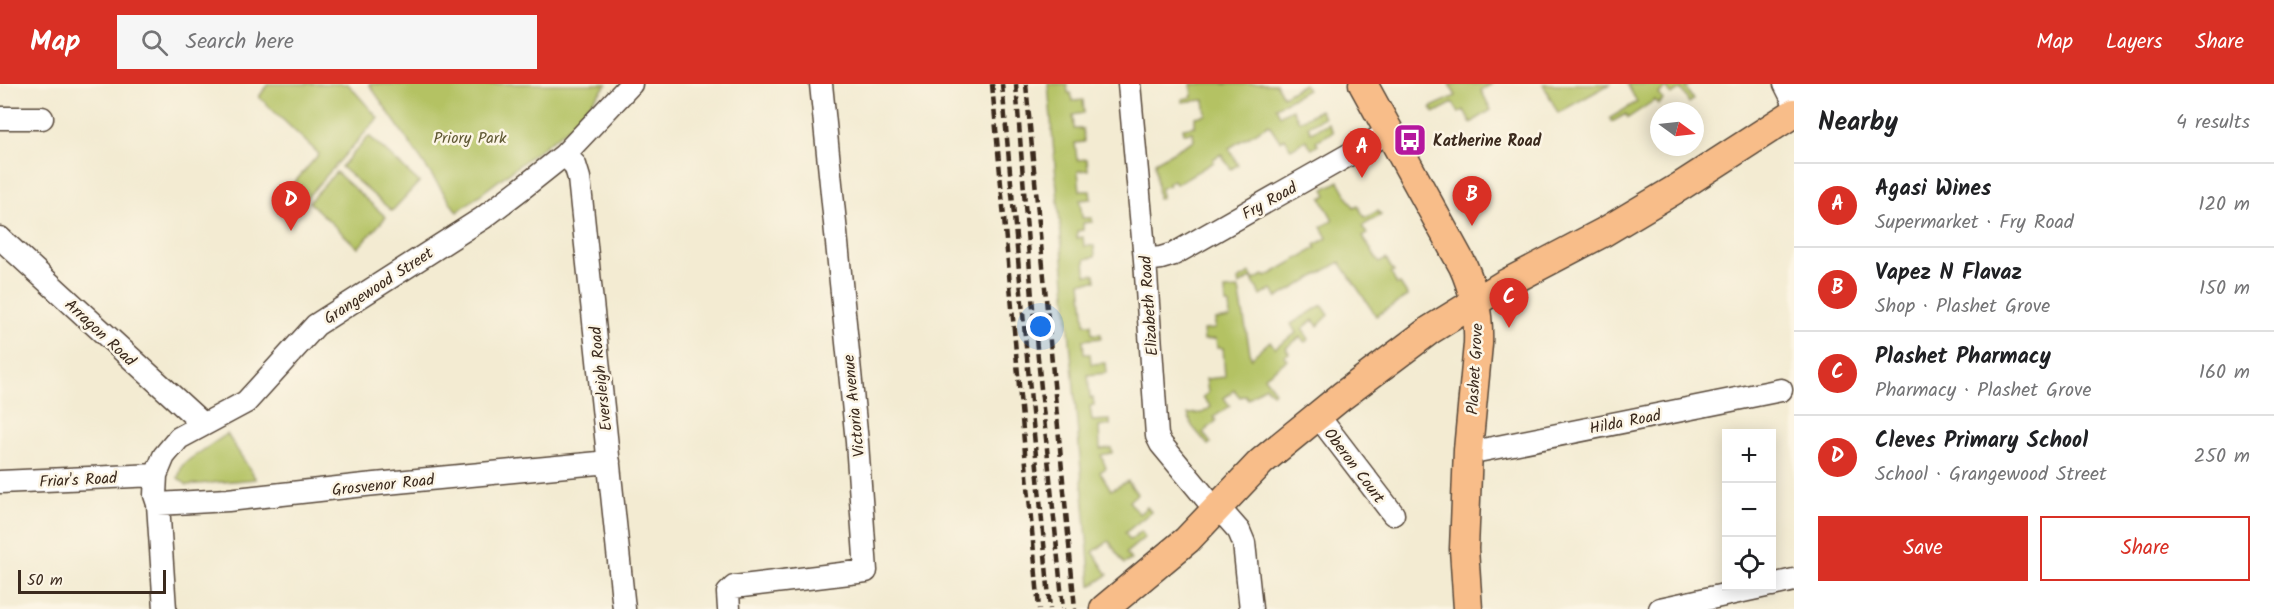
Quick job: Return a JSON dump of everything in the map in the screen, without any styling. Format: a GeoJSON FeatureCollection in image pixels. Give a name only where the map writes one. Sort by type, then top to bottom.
{"type":"FeatureCollection","features":[{"type":"Feature","properties":{"kind":"main road","name":"Plashet Grove"},"geometry":{"type":"LineString","coordinates":[[1363,84],[1463,266],[1469,279],[1474,302],[1479,327],[1468,450],[1464,549],[1468,609]]}},
{"type":"Feature","properties":{"kind":"main road"},"geometry":{"type":"LineString","coordinates":[[1104,609],[1182,544],[1261,462],[1430,330],[1474,302],[1604,232],[1672,192],[1794,113]]}},
{"type":"Feature","properties":{"kind":"street","name":"Grangewood Street"},"geometry":{"type":"LineString","coordinates":[[156,475],[164,456],[179,438],[246,402],[316,324],[483,218],[564,155],[631,84]]}},
{"type":"Feature","properties":{"kind":"street","name":"Victoria Avenue"},"geometry":{"type":"LineString","coordinates":[[729,609],[728,593],[734,587],[866,571],[857,442],[821,84]]}},
{"type":"Feature","properties":{"kind":"street","name":"Elizabeth Road"},"geometry":{"type":"LineString","coordinates":[[1129,84],[1145,260],[1157,436],[1161,444],[1216,508],[1239,531],[1244,543],[1251,609]]}},
{"type":"Feature","properties":{"kind":"street"},"geometry":{"type":"LineString","coordinates":[[1785,84],[1794,102]]}},
{"type":"Feature","properties":{"kind":"street"},"geometry":{"type":"LineString","coordinates":[[0,118],[42,118]]}},
{"type":"Feature","properties":{"kind":"street","name":"Fry Road"},"geometry":{"type":"LineString","coordinates":[[1145,260],[1174,254],[1389,132]]}},
{"type":"Feature","properties":{"kind":"street","name":"Eversleigh Road"},"geometry":{"type":"LineString","coordinates":[[564,155],[574,165],[579,178],[624,609]]}},
{"type":"Feature","properties":{"kind":"street","name":"Arragon Road"},"geometry":{"type":"LineString","coordinates":[[0,238],[203,424]]}},
{"type":"Feature","properties":{"kind":"street","name":"Hilda Road"},"geometry":{"type":"LineString","coordinates":[[1468,450],[1478,451],[1781,390]]}},
{"type":"Feature","properties":{"kind":"street","name":"Oberon Court"},"geometry":{"type":"LineString","coordinates":[[1318,416],[1393,514]]}},
{"type":"Feature","properties":{"kind":"street","name":"Grosvenor Road"},"geometry":{"type":"LineString","coordinates":[[158,504],[228,501],[365,485],[609,462]]}},
{"type":"Feature","properties":{"kind":"street"},"geometry":{"type":"LineString","coordinates":[[156,475],[155,495],[158,504],[165,609]]}},
{"type":"Feature","properties":{"kind":"street","name":"Friar's Road"},"geometry":{"type":"LineString","coordinates":[[0,482],[156,475]]}},
{"type":"Feature","properties":{"kind":"street"},"geometry":{"type":"LineString","coordinates":[[1776,584],[1794,580]]}},
{"type":"Feature","properties":{"kind":"street"},"geometry":{"type":"LineString","coordinates":[[1660,609],[1743,591]]}},
{"type":"Feature","properties":{"kind":"green space"},"geometry":{"type":"Polygon","coordinates":[[[268,84],[348,84],[378,118],[301,204],[287,191],[319,154],[259,97],[268,84]]]}},
{"type":"Feature","properties":{"kind":"green space","name":"Priory Park"},"geometry":{"type":"Polygon","coordinates":[[[369,84],[607,84],[572,125],[457,212],[369,84]]]}},
{"type":"Feature","properties":{"kind":"green space"},"geometry":{"type":"Polygon","coordinates":[[[1048,84],[1067,84],[1072,101],[1083,100],[1084,113],[1073,115],[1074,129],[1083,129],[1084,142],[1075,143],[1077,160],[1087,159],[1088,170],[1078,171],[1080,191],[1090,191],[1091,199],[1080,200],[1082,218],[1092,218],[1092,222],[1083,223],[1083,230],[1077,231],[1077,238],[1083,237],[1084,246],[1094,246],[1095,257],[1085,259],[1086,275],[1095,274],[1096,281],[1081,282],[1085,324],[1091,324],[1092,334],[1101,334],[1101,338],[1083,340],[1084,354],[1090,354],[1091,364],[1105,363],[1106,373],[1088,375],[1090,398],[1093,398],[1094,405],[1090,406],[1092,421],[1110,420],[1110,425],[1099,427],[1100,449],[1111,448],[1112,453],[1101,455],[1106,468],[1100,472],[1111,490],[1128,481],[1137,494],[1129,501],[1139,514],[1147,507],[1151,512],[1125,533],[1130,540],[1141,531],[1145,537],[1126,553],[1131,560],[1124,564],[1109,541],[1093,552],[1108,575],[1091,586],[1048,84]]]}},
{"type":"Feature","properties":{"kind":"green space"},"geometry":{"type":"Polygon","coordinates":[[[1191,84],[1276,84],[1283,96],[1304,84],[1307,90],[1276,107],[1280,115],[1292,109],[1299,121],[1320,110],[1324,117],[1308,126],[1311,132],[1328,123],[1333,132],[1316,141],[1318,145],[1312,149],[1306,140],[1291,149],[1285,138],[1280,141],[1269,124],[1229,148],[1238,165],[1231,169],[1221,154],[1213,159],[1214,162],[1176,184],[1173,180],[1168,183],[1169,185],[1161,188],[1161,198],[1158,198],[1155,162],[1194,140],[1193,132],[1184,133],[1183,128],[1195,126],[1195,117],[1206,115],[1204,100],[1182,102],[1182,99],[1192,97],[1191,84]]]}},
{"type":"Feature","properties":{"kind":"green space"},"geometry":{"type":"Polygon","coordinates":[[[1449,84],[1492,84],[1481,90],[1491,110],[1471,123],[1464,110],[1459,113],[1453,103],[1434,113],[1431,107],[1456,96],[1449,84]]]}},
{"type":"Feature","properties":{"kind":"green space"},"geometry":{"type":"Polygon","coordinates":[[[1543,84],[1610,84],[1558,113],[1543,84]]]}},
{"type":"Feature","properties":{"kind":"green space"},"geometry":{"type":"Polygon","coordinates":[[[1627,84],[1692,84],[1686,88],[1693,100],[1690,102],[1681,89],[1671,95],[1667,88],[1659,93],[1663,100],[1660,102],[1655,100],[1650,102],[1628,118],[1626,114],[1612,122],[1610,118],[1637,102],[1627,84]]]}},
{"type":"Feature","properties":{"kind":"green space"},"geometry":{"type":"Polygon","coordinates":[[[369,136],[419,182],[392,211],[341,167],[369,136]]]}},
{"type":"Feature","properties":{"kind":"green space"},"geometry":{"type":"Polygon","coordinates":[[[336,172],[386,217],[358,248],[309,202],[336,172]]]}},
{"type":"Feature","properties":{"kind":"green space"},"geometry":{"type":"Polygon","coordinates":[[[1339,181],[1354,208],[1358,206],[1365,218],[1378,211],[1381,215],[1362,226],[1367,234],[1363,237],[1379,263],[1386,259],[1394,272],[1391,273],[1397,285],[1400,284],[1408,296],[1376,316],[1340,262],[1277,298],[1272,289],[1261,296],[1251,278],[1239,285],[1238,280],[1250,273],[1254,280],[1264,275],[1266,277],[1316,248],[1315,245],[1327,238],[1321,227],[1333,220],[1321,198],[1327,195],[1324,189],[1339,181]]]}},
{"type":"Feature","properties":{"kind":"green space"},"geometry":{"type":"Polygon","coordinates":[[[1239,289],[1251,358],[1270,341],[1275,348],[1296,333],[1291,324],[1322,305],[1329,315],[1318,326],[1313,320],[1302,329],[1309,339],[1305,342],[1300,337],[1286,348],[1289,353],[1284,356],[1287,360],[1264,377],[1275,391],[1272,393],[1265,386],[1248,399],[1245,395],[1240,397],[1234,390],[1224,398],[1230,406],[1214,417],[1216,421],[1203,433],[1211,443],[1208,445],[1192,426],[1188,414],[1202,413],[1211,407],[1203,397],[1208,393],[1206,379],[1225,377],[1223,348],[1217,348],[1216,339],[1204,340],[1203,330],[1215,329],[1215,320],[1230,318],[1225,290],[1239,289]]]}},
{"type":"Feature","properties":{"kind":"green space"},"geometry":{"type":"Polygon","coordinates":[[[227,434],[256,479],[187,485],[178,478],[182,466],[227,434]]]}},
{"type":"Feature","properties":{"kind":"railway"},"geometry":{"type":"LineString","coordinates":[[992,84],[1039,609]]}},
{"type":"Feature","properties":{"kind":"railway"},"geometry":{"type":"LineString","coordinates":[[1002,84],[1050,609]]}},
{"type":"Feature","properties":{"kind":"railway"},"geometry":{"type":"LineString","coordinates":[[1016,84],[1032,298],[1063,609]]}},
{"type":"Feature","properties":{"kind":"railway"},"geometry":{"type":"LineString","coordinates":[[1026,84],[1075,609]]}},
{"type":"Feature","properties":{"kind":"place","name":"Katherine Road"},"geometry":{"type":"Point","coordinates":[1410,140]}},
{"type":"Feature","properties":{"kind":"place","name":"Agasi Wines"},"geometry":{"type":"Point","coordinates":[1362,178]}},
{"type":"Feature","properties":{"kind":"place","name":"Vapez N Flavaz"},"geometry":{"type":"Point","coordinates":[1472,226]}},
{"type":"Feature","properties":{"kind":"place","name":"Cleves Primary School"},"geometry":{"type":"Point","coordinates":[291,231]}},
{"type":"Feature","properties":{"kind":"place","name":"Plashet Pharmacy"},"geometry":{"type":"Point","coordinates":[1509,328]}}]}
